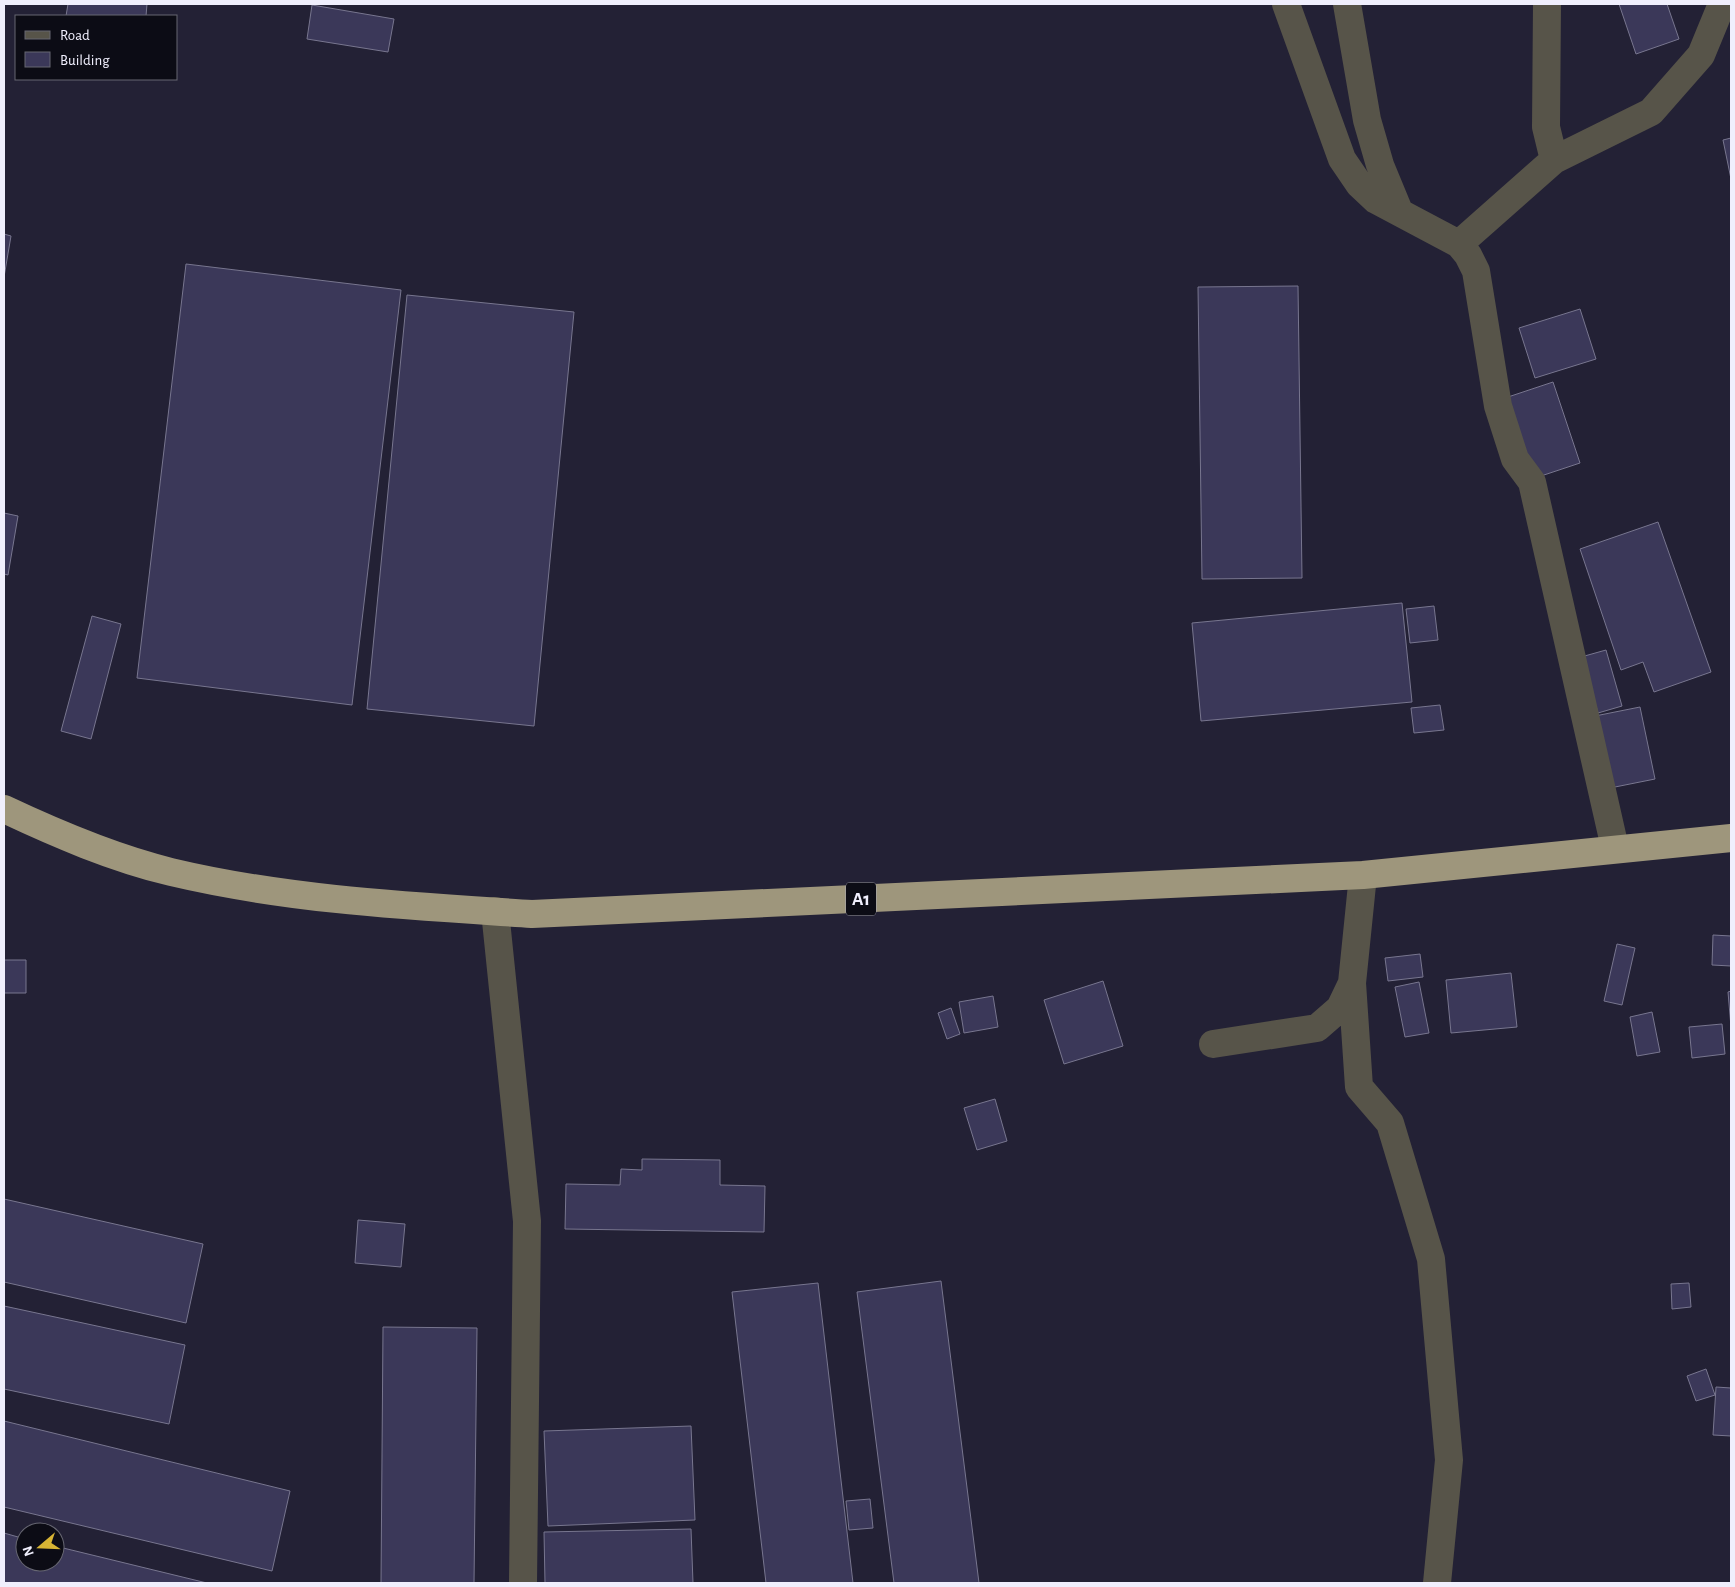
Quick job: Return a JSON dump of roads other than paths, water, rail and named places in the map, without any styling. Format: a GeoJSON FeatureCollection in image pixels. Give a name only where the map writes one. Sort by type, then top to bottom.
{"type":"FeatureCollection","features":[{"type":"Feature","properties":{"kind":"highway","name":"A1"},"geometry":{"type":"LineString","coordinates":[[4,809],[66,838],[170,872],[287,892],[408,907],[532,914],[1363,876],[1615,848],[1731,838]]}},
{"type":"Feature","properties":{"kind":"street"},"geometry":{"type":"LineString","coordinates":[[1286,4],[1342,159],[1359,184],[1376,200],[1459,244],[1468,255],[1476,271],[1498,406],[1515,459],[1532,482],[1615,848]]}},
{"type":"Feature","properties":{"kind":"street"},"geometry":{"type":"LineString","coordinates":[[1347,4],[1367,120],[1380,165],[1399,211]]}},
{"type":"Feature","properties":{"kind":"street"},"geometry":{"type":"LineString","coordinates":[[1547,4],[1546,127],[1554,160]]}},
{"type":"Feature","properties":{"kind":"street"},"geometry":{"type":"LineString","coordinates":[[1459,244],[1554,160],[1651,112],[1701,55],[1722,4]]}},
{"type":"Feature","properties":{"kind":"street"},"geometry":{"type":"LineString","coordinates":[[1363,876],[1352,983],[1359,1087],[1390,1124],[1431,1259],[1449,1460],[1437,1583]]}},
{"type":"Feature","properties":{"kind":"street"},"geometry":{"type":"LineString","coordinates":[[495,912],[527,1221],[523,1583]]}},
{"type":"Feature","properties":{"kind":"street"},"geometry":{"type":"LineString","coordinates":[[1213,1044],[1317,1028],[1340,1008],[1352,983]]}}]}
